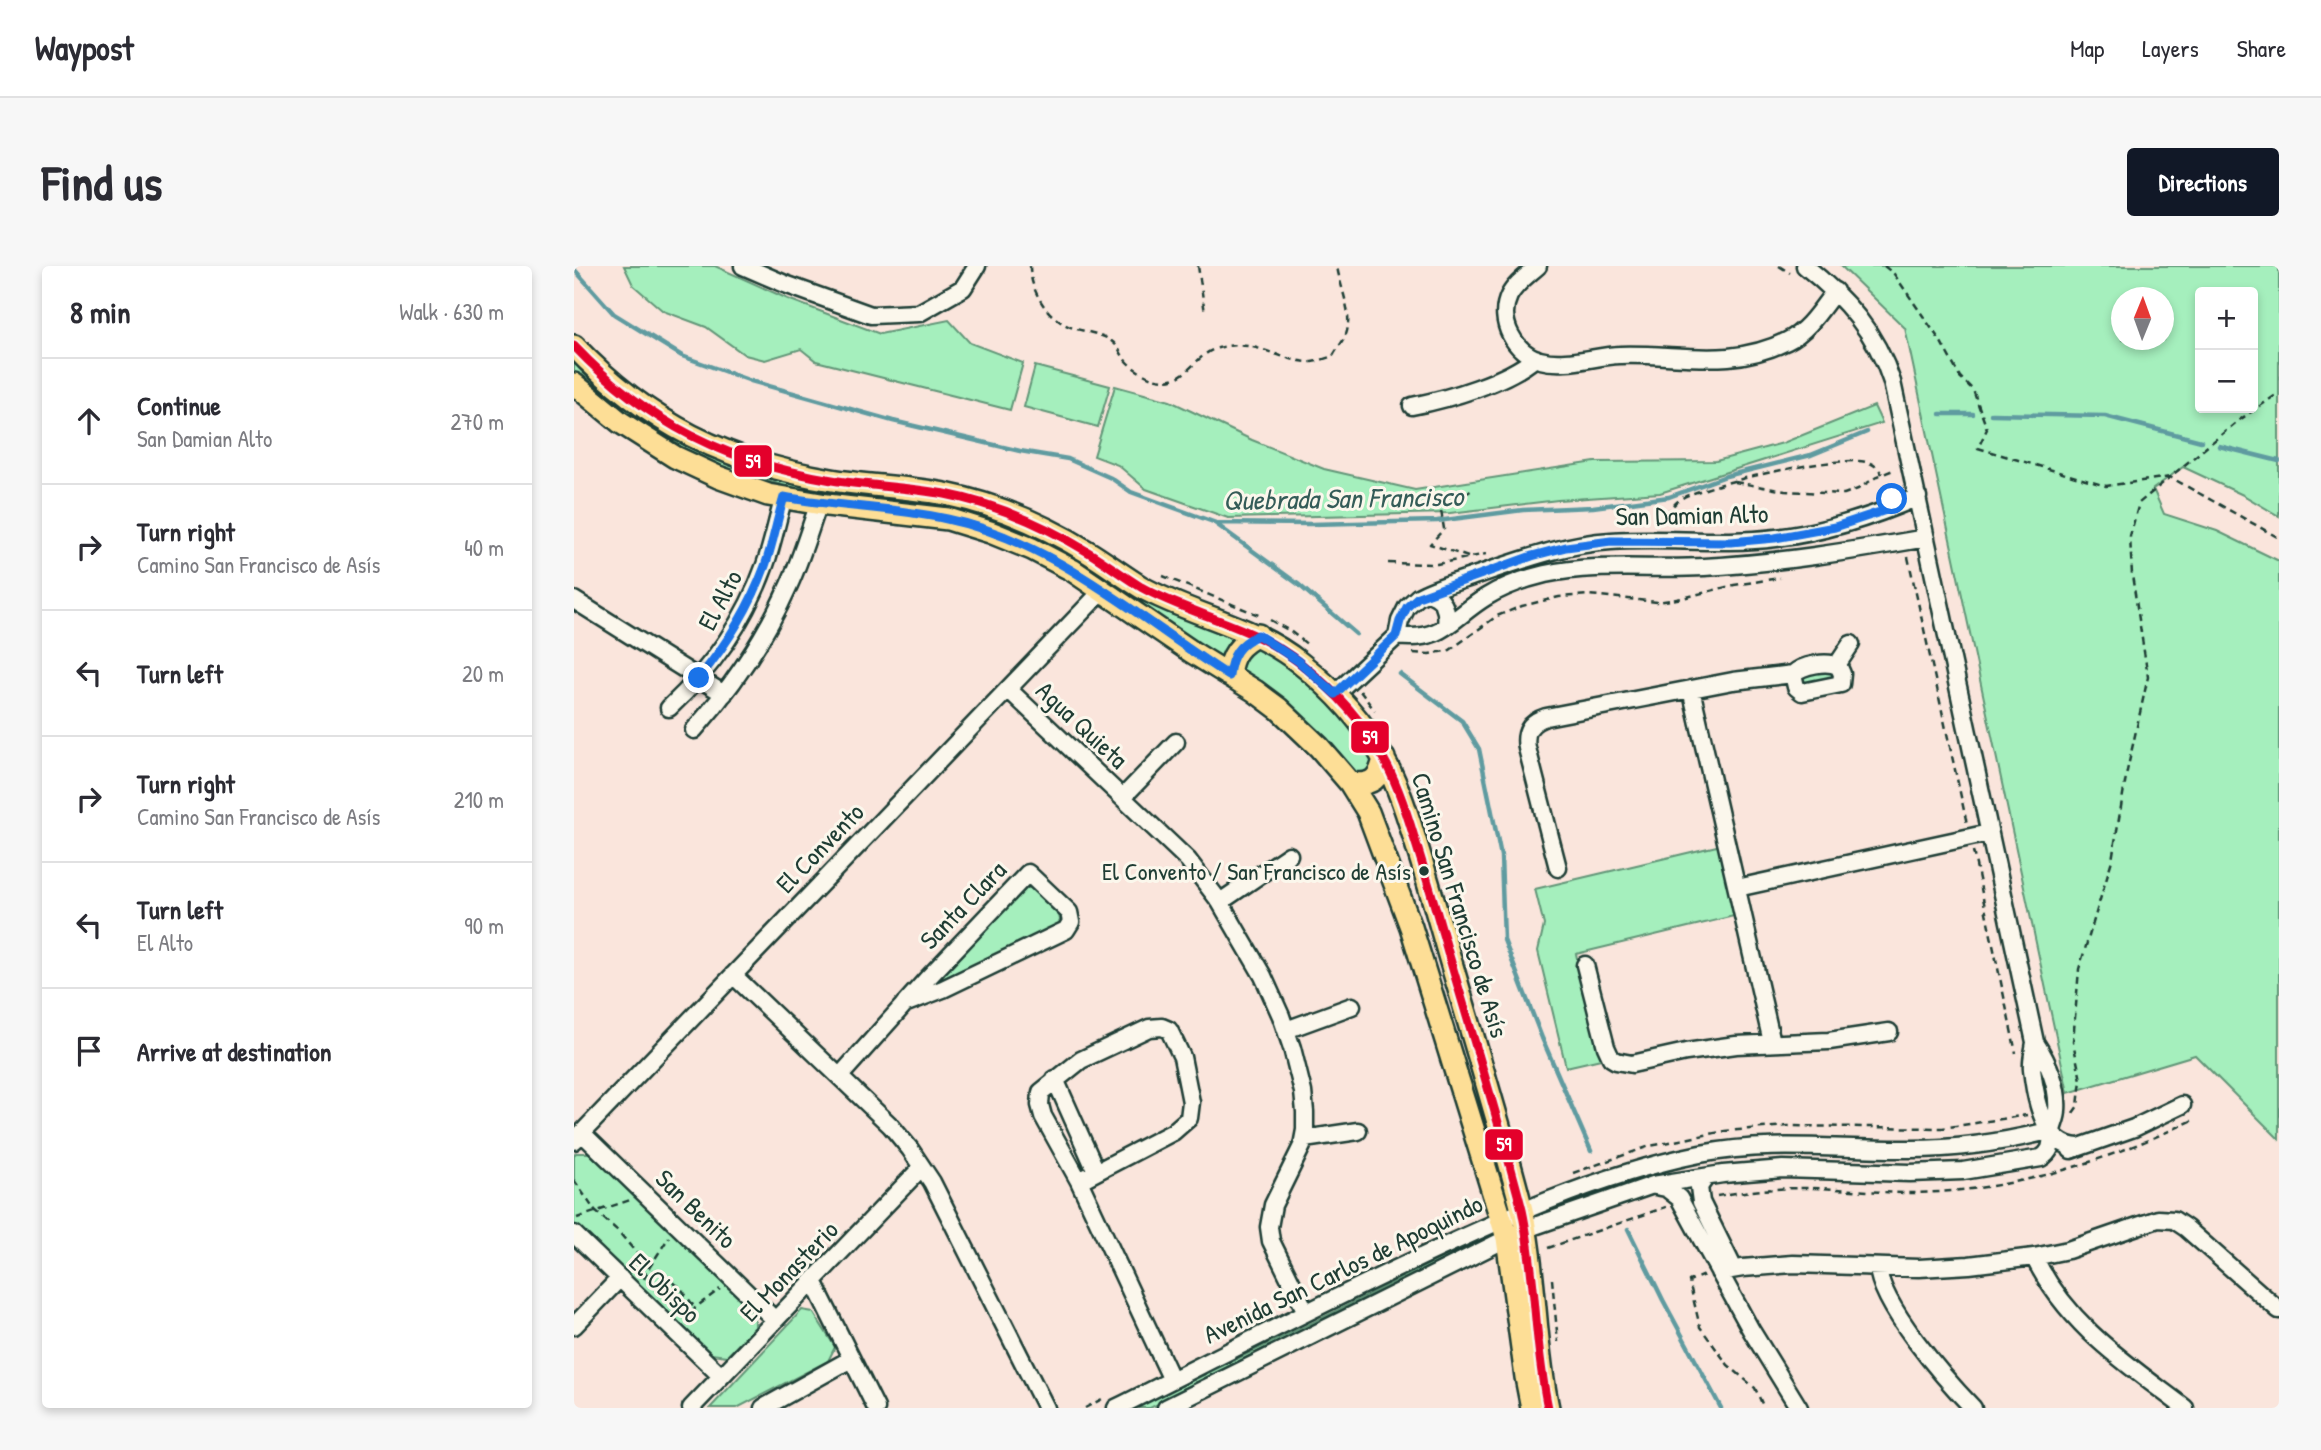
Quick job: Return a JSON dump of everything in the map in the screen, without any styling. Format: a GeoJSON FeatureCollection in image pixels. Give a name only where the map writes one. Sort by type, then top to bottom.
{"type":"FeatureCollection","features":[{"type":"Feature","properties":{"kind":"main road","name":"Camino San Francisco de Asís"},"geometry":{"type":"LineString","coordinates":[[574,346],[600,373],[651,412],[714,447],[786,471],[835,481],[944,494],[984,504],[1042,526],[1143,587],[1258,635],[1343,688],[1353,714],[1384,758],[1410,824],[1524,1220],[1535,1404]]}},
{"type":"Feature","properties":{"kind":"main road","name":"Camino San Francisco de Asís"},"geometry":{"type":"LineString","coordinates":[[574,384],[620,422],[675,457],[718,477],[768,495],[959,522],[990,531],[1032,549],[1072,570],[1255,691],[1302,729],[1350,783],[1379,838],[1421,960],[1504,1228],[1535,1404]]}},
{"type":"Feature","properties":{"kind":"main road"},"geometry":{"type":"LineString","coordinates":[[1229,676],[1230,662],[1236,650],[1258,635]]}},
{"type":"Feature","properties":{"kind":"main road"},"geometry":{"type":"LineString","coordinates":[[1350,783],[1363,785],[1374,780],[1382,771],[1384,758]]}},
{"type":"Feature","properties":{"kind":"main road"},"geometry":{"type":"LineString","coordinates":[[1421,960],[1447,949]]}},
{"type":"Feature","properties":{"kind":"street"},"geometry":{"type":"LineString","coordinates":[[743,266],[871,315],[919,313],[962,288],[977,266]]}},
{"type":"Feature","properties":{"kind":"street"},"geometry":{"type":"LineString","coordinates":[[1538,266],[1509,296],[1505,316],[1512,338],[1522,350],[1535,358],[1561,362],[1621,355],[1707,359],[1748,355],[1794,337],[1835,291]]}},
{"type":"Feature","properties":{"kind":"street"},"geometry":{"type":"LineString","coordinates":[[1798,270],[1835,291],[1855,313],[1871,334],[1887,368],[1918,497],[2035,1042],[2032,1069],[2041,1112],[2062,1144],[2079,1147]]}},
{"type":"Feature","properties":{"kind":"street"},"geometry":{"type":"LineString","coordinates":[[1412,406],[1480,386],[1520,369],[1535,358]]}},
{"type":"Feature","properties":{"kind":"street","name":"El Alto"},"geometry":{"type":"LineString","coordinates":[[669,708],[699,678],[731,636],[766,564],[784,497]]}},
{"type":"Feature","properties":{"kind":"street","name":"San Damian Alto"},"geometry":{"type":"LineString","coordinates":[[1343,688],[1396,636],[1407,607],[1426,593],[1558,549],[1611,541],[1731,542],[1775,538],[1835,527],[1918,497]]}},
{"type":"Feature","properties":{"kind":"street","name":"El Alto"},"geometry":{"type":"LineString","coordinates":[[694,730],[724,694],[757,647],[784,596],[819,503]]}},
{"type":"Feature","properties":{"kind":"street","name":"San Damian Alto"},"geometry":{"type":"LineString","coordinates":[[1396,636],[1428,636],[1506,587],[1528,578],[1558,572],[1764,563],[1926,538]]}},
{"type":"Feature","properties":{"kind":"street","name":"El Convento"},"geometry":{"type":"LineString","coordinates":[[578,1137],[1102,590]]}},
{"type":"Feature","properties":{"kind":"street"},"geometry":{"type":"LineString","coordinates":[[1426,593],[1436,595],[1444,603],[1447,613],[1446,626]]}},
{"type":"Feature","properties":{"kind":"street"},"geometry":{"type":"LineString","coordinates":[[574,600],[724,694]]}},
{"type":"Feature","properties":{"kind":"street"},"geometry":{"type":"LineString","coordinates":[[1837,665],[1851,644]]}},
{"type":"Feature","properties":{"kind":"street"},"geometry":{"type":"LineString","coordinates":[[1558,868],[1527,748],[1526,734],[1531,725],[1546,717],[1755,677],[1793,674],[1801,668],[1829,663],[1837,665],[1843,677],[1842,684],[1836,687],[1802,692],[1796,687],[1793,674]]}},
{"type":"Feature","properties":{"kind":"street","name":"Agua Quieta"},"geometry":{"type":"LineString","coordinates":[[1008,689],[1188,860],[1220,902],[1263,976],[1286,1030],[1303,1092],[1306,1121],[1304,1139],[1273,1205],[1269,1227],[1274,1250],[1306,1312]]}},
{"type":"Feature","properties":{"kind":"street"},"geometry":{"type":"LineString","coordinates":[[1691,689],[1772,1042]]}},
{"type":"Feature","properties":{"kind":"street","name":"Agua Quieta"},"geometry":{"type":"LineString","coordinates":[[1123,797],[1176,742]]}},
{"type":"Feature","properties":{"kind":"street"},"geometry":{"type":"LineString","coordinates":[[1737,888],[1989,833]]}},
{"type":"Feature","properties":{"kind":"street"},"geometry":{"type":"LineString","coordinates":[[1220,902],[1289,855]]}},
{"type":"Feature","properties":{"kind":"street","name":"Santa Clara"},"geometry":{"type":"LineString","coordinates":[[840,1076],[904,1004],[1028,873],[1069,912],[1071,922],[1066,930],[943,989],[904,1004]]}},
{"type":"Feature","properties":{"kind":"street"},"geometry":{"type":"LineString","coordinates":[[1585,965],[1606,1047],[1616,1061],[1632,1064],[1709,1048],[1772,1042],[1829,1041],[1889,1032]]}},
{"type":"Feature","properties":{"kind":"street"},"geometry":{"type":"LineString","coordinates":[[733,975],[891,1126],[922,1167],[1046,1408]]}},
{"type":"Feature","properties":{"kind":"street"},"geometry":{"type":"LineString","coordinates":[[1286,1030],[1352,1006]]}},
{"type":"Feature","properties":{"kind":"street"},"geometry":{"type":"LineString","coordinates":[[1079,1181],[1173,1132],[1189,1118],[1191,1102],[1182,1058],[1169,1030],[1162,1027],[1149,1028],[1081,1060],[1041,1092],[1040,1105],[1043,1116],[1079,1181],[1172,1380]]}},
{"type":"Feature","properties":{"kind":"street"},"geometry":{"type":"LineString","coordinates":[[1055,1079],[1096,1171]]}},
{"type":"Feature","properties":{"kind":"street","name":"Avenida San Carlos de Apoquindo"},"geometry":{"type":"LineString","coordinates":[[1524,1220],[1653,1185],[1706,1177],[1793,1169],[1910,1173],[1998,1166],[2079,1147],[2134,1128],[2182,1105]]}},
{"type":"Feature","properties":{"kind":"street"},"geometry":{"type":"LineString","coordinates":[[2041,1158],[2052,1144],[2052,1130]]}},
{"type":"Feature","properties":{"kind":"street","name":"Avenida San Carlos de Apoquindo"},"geometry":{"type":"LineString","coordinates":[[1116,1408],[1306,1312],[1524,1220],[1622,1175],[1704,1153],[1787,1145],[1951,1148],[1987,1144],[2052,1130]]}},
{"type":"Feature","properties":{"kind":"street"},"geometry":{"type":"LineString","coordinates":[[1304,1139],[1358,1131]]}},
{"type":"Feature","properties":{"kind":"street","name":"San Benito"},"geometry":{"type":"LineString","coordinates":[[578,1137],[648,1197],[775,1320]]}},
{"type":"Feature","properties":{"kind":"street","name":"El Monasterio"},"geometry":{"type":"LineString","coordinates":[[691,1408],[922,1167]]}},
{"type":"Feature","properties":{"kind":"street"},"geometry":{"type":"LineString","coordinates":[[1706,1177],[1699,1187],[1701,1202],[1719,1272]]}},
{"type":"Feature","properties":{"kind":"street"},"geometry":{"type":"LineString","coordinates":[[1653,1185],[1666,1188],[1679,1198],[1751,1330],[1799,1408]]}},
{"type":"Feature","properties":{"kind":"street"},"geometry":{"type":"LineString","coordinates":[[1719,1272],[1815,1263],[1878,1267],[1969,1265],[2034,1257],[2094,1243],[2158,1219],[2174,1220],[2279,1310]]}},
{"type":"Feature","properties":{"kind":"street","name":"Avenida San Carlos de Apoquindo"},"geometry":{"type":"LineString","coordinates":[[1166,1408],[1504,1228]]}},
{"type":"Feature","properties":{"kind":"street","name":"El Obispo"},"geometry":{"type":"LineString","coordinates":[[574,1234],[721,1376]]}},
{"type":"Feature","properties":{"kind":"street"},"geometry":{"type":"LineString","coordinates":[[2034,1257],[2048,1283],[2084,1329],[2185,1408]]}},
{"type":"Feature","properties":{"kind":"street"},"geometry":{"type":"LineString","coordinates":[[1878,1267],[1880,1280],[1891,1304],[1936,1367],[1973,1408]]}},
{"type":"Feature","properties":{"kind":"street"},"geometry":{"type":"LineString","coordinates":[[574,1326],[620,1278]]}},
{"type":"Feature","properties":{"kind":"street"},"geometry":{"type":"LineString","coordinates":[[813,1281],[876,1408]]}},
{"type":"Feature","properties":{"kind":"street"},"geometry":{"type":"LineString","coordinates":[[763,1408],[851,1359]]}},
{"type":"Feature","properties":{"kind":"path"},"geometry":{"type":"LineString","coordinates":[[1030,266],[1037,295],[1064,324],[1108,338],[1119,347],[1127,362],[1143,373],[1154,379],[1168,379],[1185,374],[1208,351],[1222,347],[1245,345],[1312,362],[1333,356],[1347,332],[1348,307],[1341,290],[1337,266]]}},
{"type":"Feature","properties":{"kind":"path"},"geometry":{"type":"LineString","coordinates":[[1198,266],[1205,313]]}},
{"type":"Feature","properties":{"kind":"path"},"geometry":{"type":"LineString","coordinates":[[1779,266],[1798,270]]}},
{"type":"Feature","properties":{"kind":"path"},"geometry":{"type":"LineString","coordinates":[[1884,266],[1894,274],[1941,342],[1960,377],[1973,390],[1987,429],[1978,448],[2106,486],[2170,477],[2279,538]]}},
{"type":"Feature","properties":{"kind":"path"},"geometry":{"type":"LineString","coordinates":[[2052,1130],[2068,1119],[2078,1106],[2081,1080],[2073,1042],[2079,969],[2112,860],[2127,771],[2148,677],[2132,575],[2130,536],[2140,503],[2238,421],[2279,393]]}},
{"type":"Feature","properties":{"kind":"path"},"geometry":{"type":"LineString","coordinates":[[1895,458],[1896,476]]}},
{"type":"Feature","properties":{"kind":"path"},"geometry":{"type":"LineString","coordinates":[[1650,527],[1662,520],[1679,500],[1692,493],[1732,482],[1814,464],[1854,461],[1872,464],[1882,474]]}},
{"type":"Feature","properties":{"kind":"path"},"geometry":{"type":"LineString","coordinates":[[1732,482],[1785,491],[1839,495],[1858,489],[1896,469]]}},
{"type":"Feature","properties":{"kind":"path"},"geometry":{"type":"LineString","coordinates":[[1443,524],[1441,510],[1472,490]]}},
{"type":"Feature","properties":{"kind":"path"},"geometry":{"type":"LineString","coordinates":[[1905,542],[2017,1059]]}},
{"type":"Feature","properties":{"kind":"path"},"geometry":{"type":"LineString","coordinates":[[1388,563],[1437,564],[1493,552]]}},
{"type":"Feature","properties":{"kind":"path"},"geometry":{"type":"LineString","coordinates":[[1157,574],[1273,621],[1313,649]]}},
{"type":"Feature","properties":{"kind":"path"},"geometry":{"type":"LineString","coordinates":[[1405,652],[1429,654],[1450,650],[1497,616],[1522,606],[1559,597],[1589,594],[1658,602],[1742,583],[1783,577]]}},
{"type":"Feature","properties":{"kind":"path"},"geometry":{"type":"LineString","coordinates":[[1343,688],[1380,717]]}},
{"type":"Feature","properties":{"kind":"path"},"geometry":{"type":"LineString","coordinates":[[1413,774],[1432,827]]}},
{"type":"Feature","properties":{"kind":"path"},"geometry":{"type":"LineString","coordinates":[[574,1180],[595,1210],[618,1231],[649,1268],[680,1287],[695,1308]]}},
{"type":"Feature","properties":{"kind":"path"},"geometry":{"type":"LineString","coordinates":[[574,1220],[620,1202],[648,1197]]}},
{"type":"Feature","properties":{"kind":"path"},"geometry":{"type":"LineString","coordinates":[[637,1295],[649,1268],[678,1226]]}},
{"type":"Feature","properties":{"kind":"path"},"geometry":{"type":"LineString","coordinates":[[1548,1247],[1549,1259]]}},
{"type":"Feature","properties":{"kind":"path"},"geometry":{"type":"LineString","coordinates":[[1551,1271],[1559,1348]]}},
{"type":"Feature","properties":{"kind":"path"},"geometry":{"type":"LineString","coordinates":[[1719,1272],[1689,1281],[1698,1323],[1723,1359],[1755,1388],[1764,1408]]}},
{"type":"Feature","properties":{"kind":"path"},"geometry":{"type":"LineString","coordinates":[[683,1340],[695,1308],[709,1296],[736,1282]]}},
{"type":"Feature","properties":{"kind":"green space"},"geometry":{"type":"Polygon","coordinates":[[[624,266],[715,266],[788,299],[880,334],[949,320],[970,343],[1023,363],[1010,410],[816,361],[801,349],[765,360],[745,355],[706,327],[663,311],[633,285],[624,266]]]}},
{"type":"Feature","properties":{"kind":"green space"},"geometry":{"type":"Polygon","coordinates":[[[1841,266],[2279,266],[2279,516],[2243,495],[2183,467],[2153,489],[2164,514],[2217,531],[2279,561],[2279,1139],[2195,1055],[2068,1093],[1905,328],[1841,266]]]}},
{"type":"Feature","properties":{"kind":"green space"},"geometry":{"type":"Polygon","coordinates":[[[574,363],[588,378],[646,423],[723,462],[767,478],[807,486],[959,505],[1041,535],[1237,637],[1224,662],[1077,560],[984,520],[939,507],[791,488],[726,468],[683,450],[622,411],[574,371],[574,363]]]}},
{"type":"Feature","properties":{"kind":"green space"},"geometry":{"type":"Polygon","coordinates":[[[1035,366],[1110,386],[1098,427],[1024,407],[1035,366]]]}},
{"type":"Feature","properties":{"kind":"green space"},"geometry":{"type":"Polygon","coordinates":[[[1115,386],[1170,401],[1252,440],[1324,469],[1415,490],[1595,462],[1716,461],[1783,443],[1874,406],[1882,423],[1660,493],[1558,500],[1450,513],[1228,518],[1146,489],[1118,465],[1094,456],[1115,386]]]}},
{"type":"Feature","properties":{"kind":"green space"},"geometry":{"type":"Polygon","coordinates":[[[1259,647],[1283,660],[1322,691],[1376,759],[1372,775],[1353,776],[1244,675],[1241,667],[1247,650],[1259,647]]]}},
{"type":"Feature","properties":{"kind":"green space"},"geometry":{"type":"Polygon","coordinates":[[[1831,669],[1834,681],[1803,687],[1800,675],[1831,669]]]}},
{"type":"Feature","properties":{"kind":"green space"},"geometry":{"type":"Polygon","coordinates":[[[1721,845],[1738,915],[1576,954],[1601,1059],[1566,1067],[1538,951],[1544,925],[1535,889],[1721,845]]]}},
{"type":"Feature","properties":{"kind":"green space"},"geometry":{"type":"Polygon","coordinates":[[[1021,888],[1034,888],[1058,910],[1060,920],[1057,928],[944,982],[939,976],[1021,888]]]}},
{"type":"Feature","properties":{"kind":"green space"},"geometry":{"type":"Polygon","coordinates":[[[576,1153],[589,1153],[755,1310],[755,1327],[727,1356],[711,1354],[574,1224],[576,1153]]]}},
{"type":"Feature","properties":{"kind":"green space"},"geometry":{"type":"Polygon","coordinates":[[[1485,1236],[1488,1242],[1150,1408],[1135,1408],[1330,1314],[1485,1236]]]}},
{"type":"Feature","properties":{"kind":"green space"},"geometry":{"type":"Polygon","coordinates":[[[802,1310],[813,1312],[835,1347],[828,1361],[737,1408],[710,1408],[802,1310]]]}},
{"type":"Feature","properties":{"kind":"waterway","name":"Quebrada San Francisco"},"geometry":{"type":"LineString","coordinates":[[574,269],[614,314],[682,356],[751,381],[893,421],[1020,451],[1068,459],[1111,478],[1131,492],[1216,523],[1437,521],[1523,510],[1593,507],[1669,497],[1726,476],[1811,455],[1867,432]]}},
{"type":"Feature","properties":{"kind":"waterway","name":"Quebrada San Francisco"},"geometry":{"type":"LineString","coordinates":[[1940,414],[1973,414]]}},
{"type":"Feature","properties":{"kind":"waterway","name":"Quebrada San Francisco"},"geometry":{"type":"LineString","coordinates":[[1991,414],[2105,416],[2201,441]]}},
{"type":"Feature","properties":{"kind":"waterway","name":"Quebrada San Francisco"},"geometry":{"type":"LineString","coordinates":[[2219,446],[2279,461]]}},
{"type":"Feature","properties":{"kind":"waterway"},"geometry":{"type":"LineString","coordinates":[[1216,524],[1298,584],[1356,634]]}},
{"type":"Feature","properties":{"kind":"waterway"},"geometry":{"type":"LineString","coordinates":[[1400,674],[1462,721],[1479,749],[1501,856],[1504,940],[1542,1038],[1591,1151]]}},
{"type":"Feature","properties":{"kind":"waterway"},"geometry":{"type":"LineString","coordinates":[[1628,1229],[1721,1408]]}},
{"type":"Feature","properties":{"kind":"transit line","name":"59"},"geometry":{"type":"LineString","coordinates":[[574,346],[630,397],[660,418],[691,436],[724,450],[794,473],[964,498],[1037,524],[1088,552],[1141,587],[1243,630],[1282,650],[1312,673],[1346,706],[1375,744],[1401,796],[1496,1113],[1527,1235],[1548,1408]]}},
{"type":"Feature","properties":{"kind":"place","name":"El Convento / San Francisco de Asís"},"geometry":{"type":"Point","coordinates":[1424,871]}},
{"type":"Feature","properties":{"kind":"route"},"geometry":{"type":"LineString","coordinates":[[699,678],[731,636],[756,589],[766,564],[784,497],[827,505],[948,519],[990,531],[1072,570],[1229,676],[1230,662],[1236,650],[1258,635],[1298,661],[1335,694],[1396,636],[1407,607],[1418,597],[1434,590],[1549,550],[1590,543],[1625,540],[1731,542],[1812,533],[1895,507],[1892,499]]}}]}
